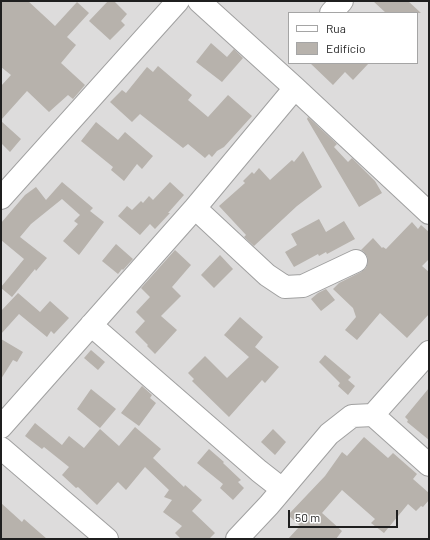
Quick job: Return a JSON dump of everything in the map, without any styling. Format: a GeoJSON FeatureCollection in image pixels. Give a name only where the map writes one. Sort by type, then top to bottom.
{"type":"FeatureCollection","features":[{"type":"Feature","properties":{"kind":"street"},"geometry":{"type":"LineString","coordinates":[[1,198],[178,1]]}},
{"type":"Feature","properties":{"kind":"street"},"geometry":{"type":"LineString","coordinates":[[199,1],[283,66],[295,88],[429,213]]}},
{"type":"Feature","properties":{"kind":"street"},"geometry":{"type":"LineString","coordinates":[[333,12],[342,1]]}},
{"type":"Feature","properties":{"kind":"street"},"geometry":{"type":"LineString","coordinates":[[1,427],[195,208],[295,88]]}},
{"type":"Feature","properties":{"kind":"street"},"geometry":{"type":"LineString","coordinates":[[195,208],[267,275],[285,287],[303,286],[356,261]]}},
{"type":"Feature","properties":{"kind":"street"},"geometry":{"type":"LineString","coordinates":[[91,325],[259,471],[282,489]]}},
{"type":"Feature","properties":{"kind":"street"},"geometry":{"type":"LineString","coordinates":[[373,415],[429,352]]}},
{"type":"Feature","properties":{"kind":"street"},"geometry":{"type":"LineString","coordinates":[[237,539],[329,434],[352,416],[373,415],[429,465]]}},
{"type":"Feature","properties":{"kind":"street"},"geometry":{"type":"LineString","coordinates":[[1,448],[107,539]]}},
{"type":"Feature","properties":{"kind":"shaded area"},"geometry":{"type":"Polygon","coordinates":[[[1,1],[429,1],[429,539],[1,539],[1,1]]]}},
{"type":"Feature","properties":{"kind":"building"},"geometry":{"type":"Polygon","coordinates":[[[1,1],[28,1],[55,26],[77,2],[89,13],[67,37],[76,45],[61,63],[85,85],[73,99],[68,95],[49,112],[27,91],[1,120],[1,86],[11,75],[1,67],[1,1]]]}},
{"type":"Feature","properties":{"kind":"building"},"geometry":{"type":"Polygon","coordinates":[[[108,1],[114,1],[127,14],[121,21],[125,25],[110,40],[89,21],[108,1]]]}},
{"type":"Feature","properties":{"kind":"building"},"geometry":{"type":"Polygon","coordinates":[[[373,1],[408,1],[421,13],[418,12],[385,12],[373,1]]]}},
{"type":"Feature","properties":{"kind":"building"},"geometry":{"type":"Polygon","coordinates":[[[211,43],[227,57],[234,49],[243,58],[222,82],[196,62],[211,43]]]}},
{"type":"Feature","properties":{"kind":"building"},"geometry":{"type":"Polygon","coordinates":[[[311,64],[368,64],[353,80],[345,72],[333,85],[311,64]]]}},
{"type":"Feature","properties":{"kind":"building"},"geometry":{"type":"Polygon","coordinates":[[[158,66],[192,95],[188,100],[208,117],[228,95],[252,116],[224,147],[217,151],[212,157],[209,154],[205,158],[188,144],[183,148],[140,114],[132,122],[110,102],[122,90],[126,93],[147,67],[153,72],[158,66]]]}},
{"type":"Feature","properties":{"kind":"building"},"geometry":{"type":"Polygon","coordinates":[[[308,117],[337,144],[334,147],[348,162],[352,158],[375,181],[382,193],[359,207],[307,119],[308,117]]]}},
{"type":"Feature","properties":{"kind":"building"},"geometry":{"type":"Polygon","coordinates":[[[1,121],[21,139],[10,152],[1,143],[1,121]]]}},
{"type":"Feature","properties":{"kind":"building"},"geometry":{"type":"Polygon","coordinates":[[[96,122],[118,140],[125,132],[153,156],[142,169],[137,164],[124,181],[111,170],[113,167],[81,141],[96,122]]]}},
{"type":"Feature","properties":{"kind":"building"},"geometry":{"type":"Polygon","coordinates":[[[303,151],[322,187],[297,206],[254,246],[244,237],[246,235],[219,206],[245,183],[243,181],[252,172],[254,174],[259,168],[270,180],[292,160],[294,162],[303,151]]]}},
{"type":"Feature","properties":{"kind":"building"},"geometry":{"type":"Polygon","coordinates":[[[62,182],[93,208],[90,211],[104,222],[79,255],[63,241],[78,224],[74,221],[80,215],[62,199],[31,224],[20,237],[47,258],[36,271],[35,269],[12,297],[1,287],[24,259],[1,240],[1,223],[25,195],[36,187],[46,200],[62,182]]]}},
{"type":"Feature","properties":{"kind":"building"},"geometry":{"type":"Polygon","coordinates":[[[170,182],[184,195],[155,229],[150,224],[140,235],[118,216],[127,206],[132,210],[141,201],[143,203],[149,196],[153,200],[170,182]]]}},
{"type":"Feature","properties":{"kind":"building"},"geometry":{"type":"Polygon","coordinates":[[[319,219],[326,232],[344,221],[355,239],[327,254],[326,252],[319,256],[318,254],[294,267],[285,252],[297,245],[291,234],[319,219]]]}},
{"type":"Feature","properties":{"kind":"building"},"geometry":{"type":"Polygon","coordinates":[[[412,222],[418,229],[421,225],[429,232],[429,259],[422,266],[429,272],[429,314],[407,338],[380,313],[357,340],[345,330],[356,317],[353,308],[333,289],[339,283],[366,268],[368,262],[367,256],[361,250],[373,238],[382,248],[383,247],[386,249],[412,222]]]}},
{"type":"Feature","properties":{"kind":"building"},"geometry":{"type":"Polygon","coordinates":[[[116,244],[133,259],[118,274],[102,261],[116,244]]]}},
{"type":"Feature","properties":{"kind":"building"},"geometry":{"type":"Polygon","coordinates":[[[175,250],[191,265],[172,287],[181,296],[161,316],[177,330],[155,354],[135,332],[145,321],[136,312],[150,297],[141,288],[175,250]]]}},
{"type":"Feature","properties":{"kind":"building"},"geometry":{"type":"Polygon","coordinates":[[[220,255],[233,269],[214,288],[201,275],[220,255]]]}},
{"type":"Feature","properties":{"kind":"building"},"geometry":{"type":"Polygon","coordinates":[[[326,289],[335,300],[321,311],[311,299],[326,289]]]}},
{"type":"Feature","properties":{"kind":"building"},"geometry":{"type":"Polygon","coordinates":[[[18,293],[40,312],[50,301],[69,318],[54,334],[51,331],[47,337],[19,314],[1,334],[1,311],[18,293]]]}},
{"type":"Feature","properties":{"kind":"building"},"geometry":{"type":"Polygon","coordinates":[[[240,317],[263,337],[255,347],[279,367],[265,383],[262,380],[229,417],[192,381],[194,379],[188,373],[205,356],[227,378],[249,357],[224,335],[240,317]]]}},
{"type":"Feature","properties":{"kind":"building"},"geometry":{"type":"Polygon","coordinates":[[[1,339],[23,352],[17,362],[13,360],[1,379],[1,339]]]}},
{"type":"Feature","properties":{"kind":"building"},"geometry":{"type":"Polygon","coordinates":[[[91,350],[105,362],[98,370],[84,358],[91,350]]]}},
{"type":"Feature","properties":{"kind":"building"},"geometry":{"type":"Polygon","coordinates":[[[325,355],[351,377],[348,380],[355,386],[348,395],[338,386],[340,383],[319,362],[325,355]]]}},
{"type":"Feature","properties":{"kind":"building"},"geometry":{"type":"Polygon","coordinates":[[[142,386],[152,395],[150,398],[156,403],[139,426],[121,413],[142,386]]]}},
{"type":"Feature","properties":{"kind":"building"},"geometry":{"type":"Polygon","coordinates":[[[429,388],[429,440],[407,422],[408,420],[405,417],[429,388]]]}},
{"type":"Feature","properties":{"kind":"building"},"geometry":{"type":"Polygon","coordinates":[[[91,389],[116,409],[100,428],[77,409],[91,389]]]}},
{"type":"Feature","properties":{"kind":"building"},"geometry":{"type":"Polygon","coordinates":[[[35,423],[62,445],[69,436],[84,448],[100,429],[119,446],[135,427],[161,449],[153,458],[184,487],[185,485],[202,500],[192,511],[215,533],[209,539],[181,539],[175,533],[182,526],[163,512],[172,500],[164,497],[169,490],[145,467],[126,490],[118,482],[97,505],[78,487],[76,488],[62,475],[69,467],[44,447],[42,449],[25,436],[35,423]]]}},
{"type":"Feature","properties":{"kind":"building"},"geometry":{"type":"Polygon","coordinates":[[[273,429],[286,442],[275,455],[261,442],[273,429]]]}},
{"type":"Feature","properties":{"kind":"building"},"geometry":{"type":"Polygon","coordinates":[[[364,437],[388,458],[393,453],[417,474],[413,479],[429,493],[429,500],[423,507],[421,506],[416,511],[408,504],[384,533],[371,523],[375,519],[342,490],[322,513],[342,531],[336,539],[288,539],[300,526],[288,515],[325,476],[342,452],[347,456],[364,437]]]}},
{"type":"Feature","properties":{"kind":"building"},"geometry":{"type":"Polygon","coordinates":[[[209,449],[241,480],[238,482],[244,488],[233,500],[220,488],[223,484],[197,463],[209,449]]]}},
{"type":"Feature","properties":{"kind":"building"},"geometry":{"type":"Polygon","coordinates":[[[1,503],[22,522],[24,519],[47,539],[1,539],[1,503]]]}}]}
